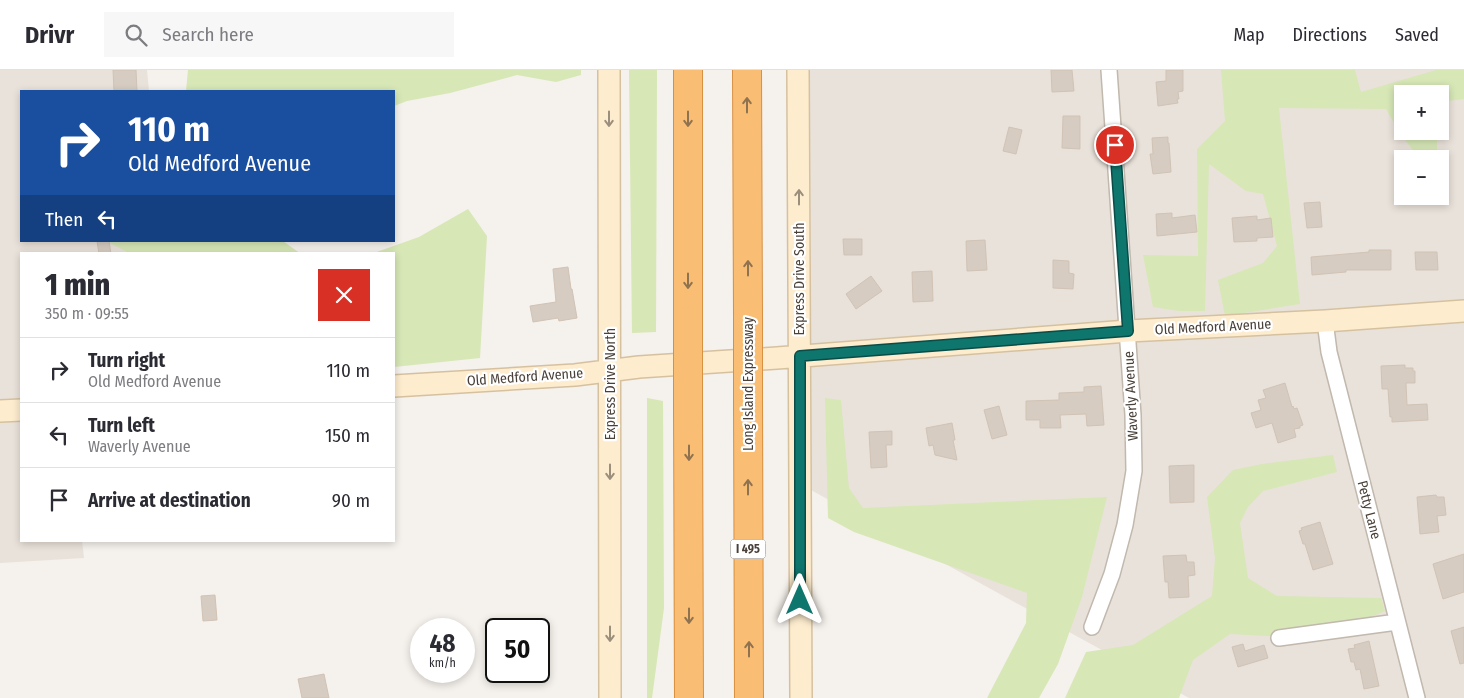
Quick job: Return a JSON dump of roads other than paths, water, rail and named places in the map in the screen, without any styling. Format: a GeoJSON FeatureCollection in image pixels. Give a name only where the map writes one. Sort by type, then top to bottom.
{"type":"FeatureCollection","features":[{"type":"Feature","properties":{"kind":"highway"},"geometry":{"type":"LineString","coordinates":[[688,70],[688,691]]}},
{"type":"Feature","properties":{"kind":"highway","name":"Long Island Expressway"},"geometry":{"type":"LineString","coordinates":[[747,70],[749,698]]}},
{"type":"Feature","properties":{"kind":"main road","name":"Express Drive North"},"geometry":{"type":"LineString","coordinates":[[609,70],[610,698]]}},
{"type":"Feature","properties":{"kind":"main road","name":"Express Drive South"},"geometry":{"type":"LineString","coordinates":[[798,70],[801,698]]}},
{"type":"Feature","properties":{"kind":"main road","name":"Old Medford Avenue"},"geometry":{"type":"LineString","coordinates":[[395,386],[575,375],[639,367],[1128,331],[1325,321],[1464,311]]}},
{"type":"Feature","properties":{"kind":"main road"},"geometry":{"type":"LineString","coordinates":[[0,412],[20,410]]}},
{"type":"Feature","properties":{"kind":"street","name":"Waverly Avenue"},"geometry":{"type":"LineString","coordinates":[[1092,627],[1112,574],[1125,525],[1134,471],[1134,415],[1110,70]]}},
{"type":"Feature","properties":{"kind":"street","name":"Petty Lane"},"geometry":{"type":"LineString","coordinates":[[1325,321],[1329,352],[1417,698]]}},
{"type":"Feature","properties":{"kind":"street"},"geometry":{"type":"LineString","coordinates":[[1279,638],[1397,622]]}}]}
